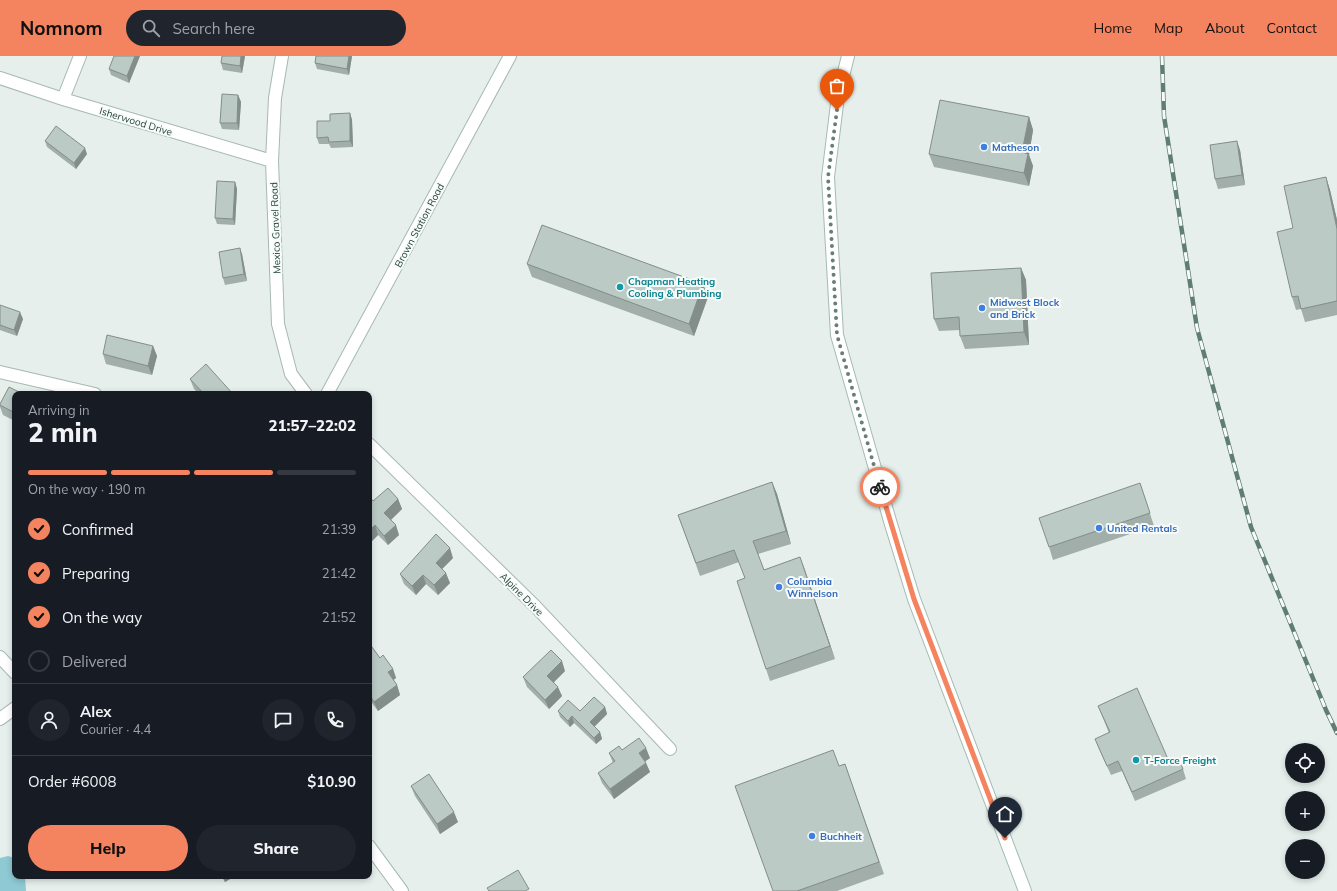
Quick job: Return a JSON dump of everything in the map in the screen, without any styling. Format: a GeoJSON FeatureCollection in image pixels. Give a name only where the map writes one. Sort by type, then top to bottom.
{"type":"FeatureCollection","features":[{"type":"Feature","properties":{"kind":"street"},"geometry":{"type":"LineString","coordinates":[[63,99],[80,56]]}},
{"type":"Feature","properties":{"kind":"street","name":"Mexico Gravel Road"},"geometry":{"type":"LineString","coordinates":[[282,56],[275,98],[272,161],[278,324],[291,374],[304,391]]}},
{"type":"Feature","properties":{"kind":"street","name":"Brown Station Road"},"geometry":{"type":"LineString","coordinates":[[329,391],[510,56]]}},
{"type":"Feature","properties":{"kind":"street"},"geometry":{"type":"LineString","coordinates":[[848,56],[838,96],[828,177],[837,335],[914,599],[1025,891]]}},
{"type":"Feature","properties":{"kind":"street","name":"Isherwood Drive"},"geometry":{"type":"LineString","coordinates":[[0,78],[63,99],[272,161]]}},
{"type":"Feature","properties":{"kind":"street"},"geometry":{"type":"LineString","coordinates":[[0,372],[82,391]]}},
{"type":"Feature","properties":{"kind":"street","name":"Alpine Drive"},"geometry":{"type":"LineString","coordinates":[[372,447],[535,606],[670,749]]}},
{"type":"Feature","properties":{"kind":"street"},"geometry":{"type":"LineString","coordinates":[[0,657],[12,670]]}},
{"type":"Feature","properties":{"kind":"street"},"geometry":{"type":"LineString","coordinates":[[0,719],[12,710]]}},
{"type":"Feature","properties":{"kind":"street"},"geometry":{"type":"LineString","coordinates":[[372,850],[402,891]]}},
{"type":"Feature","properties":{"kind":"water"},"geometry":{"type":"Polygon","coordinates":[[[8,856],[12,857],[12,879],[25,879],[26,891],[0,891],[0,858],[8,856]]]}},
{"type":"Feature","properties":{"kind":"building"},"geometry":{"type":"Polygon","coordinates":[[[114,56],[135,56],[127,76],[109,69],[114,56]]]}},
{"type":"Feature","properties":{"kind":"building"},"geometry":{"type":"Polygon","coordinates":[[[222,56],[241,56],[240,66],[221,63],[222,56]]]}},
{"type":"Feature","properties":{"kind":"building"},"geometry":{"type":"Polygon","coordinates":[[[316,56],[349,56],[347,69],[315,63],[316,56]]]}},
{"type":"Feature","properties":{"kind":"building"},"geometry":{"type":"Polygon","coordinates":[[[222,94],[238,95],[237,123],[220,123],[222,94]]]}},
{"type":"Feature","properties":{"kind":"building","name":"Matheson"},"geometry":{"type":"Polygon","coordinates":[[[940,100],[1029,117],[1022,152],[1028,154],[1024,173],[929,154],[940,100]]]}},
{"type":"Feature","properties":{"kind":"building"},"geometry":{"type":"Polygon","coordinates":[[[350,113],[350,141],[329,142],[328,137],[317,138],[317,121],[330,121],[330,114],[350,113]]]}},
{"type":"Feature","properties":{"kind":"building"},"geometry":{"type":"Polygon","coordinates":[[[56,126],[85,148],[74,163],[45,141],[56,126]]]}},
{"type":"Feature","properties":{"kind":"building"},"geometry":{"type":"Polygon","coordinates":[[[1237,141],[1242,175],[1215,179],[1210,145],[1237,141]]]}},
{"type":"Feature","properties":{"kind":"building"},"geometry":{"type":"Polygon","coordinates":[[[1326,177],[1337,229],[1337,301],[1301,309],[1298,296],[1292,297],[1277,232],[1293,228],[1284,186],[1326,177]]]}},
{"type":"Feature","properties":{"kind":"building"},"geometry":{"type":"Polygon","coordinates":[[[217,181],[235,182],[233,219],[215,218],[217,181]]]}},
{"type":"Feature","properties":{"kind":"building","name":"Chapman Heating Cooling & Plumbing"},"geometry":{"type":"Polygon","coordinates":[[[542,225],[703,284],[689,324],[527,264],[542,225]]]}},
{"type":"Feature","properties":{"kind":"building"},"geometry":{"type":"Polygon","coordinates":[[[240,248],[244,274],[223,278],[219,252],[240,248]]]}},
{"type":"Feature","properties":{"kind":"building","name":"Midwest Block and Brick"},"geometry":{"type":"Polygon","coordinates":[[[1021,268],[1024,332],[960,336],[959,317],[934,319],[931,273],[1021,268]]]}},
{"type":"Feature","properties":{"kind":"building"},"geometry":{"type":"Polygon","coordinates":[[[0,305],[20,312],[14,330],[0,325],[0,305]]]}},
{"type":"Feature","properties":{"kind":"building"},"geometry":{"type":"Polygon","coordinates":[[[107,335],[153,346],[148,366],[103,354],[107,335]]]}},
{"type":"Feature","properties":{"kind":"building"},"geometry":{"type":"Polygon","coordinates":[[[206,364],[230,391],[201,391],[190,379],[206,364]]]}},
{"type":"Feature","properties":{"kind":"building"},"geometry":{"type":"Polygon","coordinates":[[[9,387],[17,391],[12,391],[12,411],[0,404],[9,387]]]}},
{"type":"Feature","properties":{"kind":"building","name":"Columbia Winnelson"},"geometry":{"type":"Polygon","coordinates":[[[772,482],[786,531],[753,541],[764,570],[800,557],[830,646],[766,669],[737,581],[745,578],[734,550],[696,563],[678,515],[772,482]]]}},
{"type":"Feature","properties":{"kind":"building"},"geometry":{"type":"Polygon","coordinates":[[[1140,483],[1150,513],[1049,547],[1039,518],[1140,483]]]}},
{"type":"Feature","properties":{"kind":"building"},"geometry":{"type":"Polygon","coordinates":[[[388,488],[398,499],[384,513],[396,525],[384,536],[375,525],[372,528],[372,500],[373,501],[388,488]]]}},
{"type":"Feature","properties":{"kind":"building"},"geometry":{"type":"Polygon","coordinates":[[[436,534],[450,548],[436,563],[446,573],[434,585],[423,575],[412,586],[400,574],[436,534]]]}},
{"type":"Feature","properties":{"kind":"building"},"geometry":{"type":"Polygon","coordinates":[[[372,647],[380,658],[383,655],[393,669],[388,672],[397,685],[374,702],[372,699],[372,647]]]}},
{"type":"Feature","properties":{"kind":"building"},"geometry":{"type":"Polygon","coordinates":[[[551,650],[562,661],[547,676],[558,687],[545,700],[523,677],[551,650]]]}},
{"type":"Feature","properties":{"kind":"building","name":"T-Force Freight"},"geometry":{"type":"Polygon","coordinates":[[[1137,688],[1171,766],[1180,762],[1183,769],[1132,792],[1118,761],[1107,766],[1095,739],[1110,732],[1098,706],[1137,688]]]}},
{"type":"Feature","properties":{"kind":"building"},"geometry":{"type":"Polygon","coordinates":[[[594,697],[605,707],[590,722],[600,732],[594,738],[572,716],[568,721],[558,711],[568,700],[580,711],[594,697]]]}},
{"type":"Feature","properties":{"kind":"building"},"geometry":{"type":"Polygon","coordinates":[[[639,738],[646,748],[639,753],[646,763],[610,789],[598,773],[615,761],[609,753],[619,746],[622,750],[639,738]]]}},
{"type":"Feature","properties":{"kind":"building","name":"Buchheit"},"geometry":{"type":"Polygon","coordinates":[[[833,750],[839,766],[845,764],[879,862],[797,891],[773,891],[735,786],[833,750]]]}},
{"type":"Feature","properties":{"kind":"building"},"geometry":{"type":"Polygon","coordinates":[[[429,774],[454,812],[437,824],[411,786],[429,774]]]}},
{"type":"Feature","properties":{"kind":"building"},"geometry":{"type":"Polygon","coordinates":[[[518,870],[529,889],[525,891],[489,891],[487,888],[518,870]]]}},
{"type":"Feature","properties":{"kind":"railway"},"geometry":{"type":"LineString","coordinates":[[1162,56],[1164,116],[1197,328],[1251,527],[1326,710],[1337,733]]}},
{"type":"Feature","properties":{"kind":"way so far"},"geometry":{"type":"LineString","coordinates":[[837,110],[828,177],[837,335],[880,487]]}},
{"type":"Feature","properties":{"kind":"place","name":"Matheson"},"geometry":{"type":"Point","coordinates":[984,147]}},
{"type":"Feature","properties":{"kind":"place","name":"Chapman Heating Cooling & Plumbing"},"geometry":{"type":"Point","coordinates":[620,287]}},
{"type":"Feature","properties":{"kind":"place","name":"Midwest Block and Brick"},"geometry":{"type":"Point","coordinates":[982,308]}},
{"type":"Feature","properties":{"kind":"place","name":"United Rentals"},"geometry":{"type":"Point","coordinates":[1099,528]}},
{"type":"Feature","properties":{"kind":"place","name":"Columbia Winnelson"},"geometry":{"type":"Point","coordinates":[779,587]}},
{"type":"Feature","properties":{"kind":"place","name":"T-Force Freight"},"geometry":{"type":"Point","coordinates":[1136,760]}},
{"type":"Feature","properties":{"kind":"place","name":"Buchheit"},"geometry":{"type":"Point","coordinates":[812,836]}},
{"type":"Feature","properties":{"kind":"route"},"geometry":{"type":"LineString","coordinates":[[880,487],[914,599],[1005,838]]}}]}
